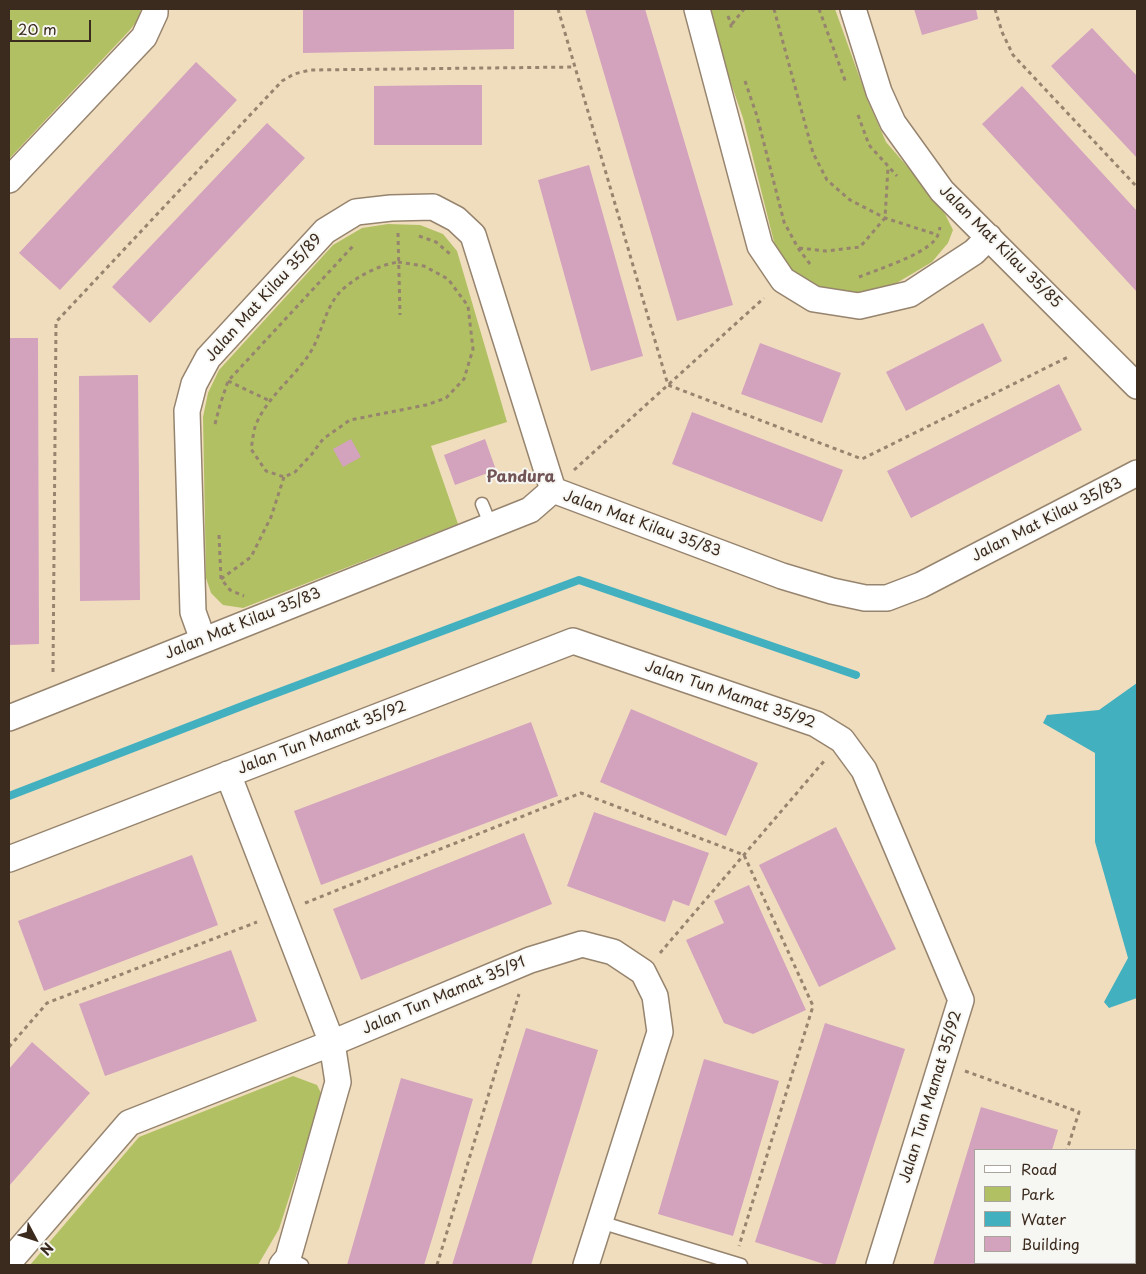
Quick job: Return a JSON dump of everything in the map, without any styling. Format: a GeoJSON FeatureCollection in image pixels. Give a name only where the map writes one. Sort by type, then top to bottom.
{"type":"FeatureCollection","features":[{"type":"Feature","properties":{"kind":"street"},"geometry":{"type":"LineString","coordinates":[[9,180],[144,37],[155,9]]}},
{"type":"Feature","properties":{"kind":"street"},"geometry":{"type":"LineString","coordinates":[[697,9],[760,246],[783,280],[814,299],[859,306],[910,294],[974,252],[989,237]]}},
{"type":"Feature","properties":{"kind":"street","name":"Jalan Mat Kilau 35/85"},"geometry":{"type":"LineString","coordinates":[[854,9],[879,92],[893,123],[942,191],[1137,386]]}},
{"type":"Feature","properties":{"kind":"street","name":"Jalan Mat Kilau 35/89"},"geometry":{"type":"LineString","coordinates":[[204,640],[193,612],[187,411],[194,384],[208,358],[325,231],[356,212],[391,208],[433,207],[456,218],[473,234],[552,490]]}},
{"type":"Feature","properties":{"kind":"street","name":"Jalan Mat Kilau 35/83"},"geometry":{"type":"LineString","coordinates":[[9,718],[204,640],[486,515],[530,510],[552,490],[782,576],[832,591],[866,598],[886,598],[921,585],[1137,473]]}},
{"type":"Feature","properties":{"kind":"street","name":"Jalan Tun Mamat 35/92"},"geometry":{"type":"LineString","coordinates":[[9,859],[573,641],[816,724],[842,740],[864,770],[961,1000],[879,1265]]}},
{"type":"Feature","properties":{"kind":"street","name":"Jalan Tun Mamat 35/92"},"geometry":{"type":"LineString","coordinates":[[228,774],[332,1043],[338,1082],[291,1263]]}},
{"type":"Feature","properties":{"kind":"street","name":"Jalan Tun Mamat 35/91"},"geometry":{"type":"LineString","coordinates":[[9,1262],[129,1123],[332,1043],[530,960],[582,944],[613,952],[643,972],[655,996],[660,1032],[586,1265]]}},
{"type":"Feature","properties":{"kind":"lane"},"geometry":{"type":"LineString","coordinates":[[600,1222],[741,1265]]}},
{"type":"Feature","properties":{"kind":"path"},"geometry":{"type":"LineString","coordinates":[[558,9],[668,385]]}},
{"type":"Feature","properties":{"kind":"path"},"geometry":{"type":"LineString","coordinates":[[732,24],[744,9]]}},
{"type":"Feature","properties":{"kind":"path"},"geometry":{"type":"LineString","coordinates":[[774,9],[813,152],[827,180],[850,200],[884,218],[938,235]]}},
{"type":"Feature","properties":{"kind":"path"},"geometry":{"type":"LineString","coordinates":[[819,9],[849,90]]}},
{"type":"Feature","properties":{"kind":"path"},"geometry":{"type":"LineString","coordinates":[[995,9],[1002,32],[1013,55],[1137,187]]}},
{"type":"Feature","properties":{"kind":"path"},"geometry":{"type":"LineString","coordinates":[[726,11],[732,24],[731,37]]}},
{"type":"Feature","properties":{"kind":"path"},"geometry":{"type":"LineString","coordinates":[[53,700],[56,322],[282,81],[294,74],[310,70],[575,67]]}},
{"type":"Feature","properties":{"kind":"path"},"geometry":{"type":"LineString","coordinates":[[742,72],[757,116],[784,222],[798,248],[812,266]]}},
{"type":"Feature","properties":{"kind":"path"},"geometry":{"type":"LineString","coordinates":[[856,109],[869,145],[888,168],[902,181]]}},
{"type":"Feature","properties":{"kind":"path"},"geometry":{"type":"LineString","coordinates":[[798,248],[826,250],[860,247],[884,218],[888,168]]}},
{"type":"Feature","properties":{"kind":"path"},"geometry":{"type":"LineString","coordinates":[[852,280],[922,250],[934,241],[938,235],[940,224]]}},
{"type":"Feature","properties":{"kind":"path"},"geometry":{"type":"LineString","coordinates":[[398,232],[400,315]]}},
{"type":"Feature","properties":{"kind":"path"},"geometry":{"type":"LineString","coordinates":[[389,233],[406,233]]}},
{"type":"Feature","properties":{"kind":"path"},"geometry":{"type":"LineString","coordinates":[[414,235],[423,236],[436,242],[451,255]]}},
{"type":"Feature","properties":{"kind":"path"},"geometry":{"type":"LineString","coordinates":[[215,426],[228,381],[357,242]]}},
{"type":"Feature","properties":{"kind":"path"},"geometry":{"type":"LineString","coordinates":[[462,289],[468,306],[473,349],[464,379],[446,398],[426,405],[350,420],[323,438],[312,454],[295,472],[284,477],[266,471],[251,448],[256,424],[270,401],[309,355],[323,328],[328,308],[340,291],[356,278],[391,263],[398,262],[424,266],[448,279],[468,306]]}},
{"type":"Feature","properties":{"kind":"path"},"geometry":{"type":"LineString","coordinates":[[552,490],[783,280]]}},
{"type":"Feature","properties":{"kind":"path"},"geometry":{"type":"LineString","coordinates":[[668,385],[862,459],[1095,344]]}},
{"type":"Feature","properties":{"kind":"path"},"geometry":{"type":"LineString","coordinates":[[228,381],[270,401]]}},
{"type":"Feature","properties":{"kind":"path"},"geometry":{"type":"LineString","coordinates":[[221,579],[251,557],[272,517],[284,477]]}},
{"type":"Feature","properties":{"kind":"path"},"geometry":{"type":"LineString","coordinates":[[219,531],[221,579],[230,590],[245,596]]}},
{"type":"Feature","properties":{"kind":"path"},"geometry":{"type":"LineString","coordinates":[[643,972],[842,740]]}},
{"type":"Feature","properties":{"kind":"path"},"geometry":{"type":"LineString","coordinates":[[436,1265],[530,960]]}},
{"type":"Feature","properties":{"kind":"path"},"geometry":{"type":"LineString","coordinates":[[9,1047],[47,1003]]}},
{"type":"Feature","properties":{"kind":"path"},"geometry":{"type":"LineString","coordinates":[[962,1070],[1079,1112],[1067,1149]]}},
{"type":"Feature","properties":{"kind":"green space"},"geometry":{"type":"Polygon","coordinates":[[[9,9],[141,9],[138,20],[129,31],[9,159],[9,9]]]}},
{"type":"Feature","properties":{"kind":"green space"},"geometry":{"type":"Polygon","coordinates":[[[709,9],[835,9],[868,101],[886,142],[926,188],[945,214],[953,230],[948,243],[932,262],[895,284],[853,296],[819,289],[792,272],[775,246],[743,118],[716,40],[709,9]]]}},
{"type":"Feature","properties":{"kind":"green space"},"geometry":{"type":"Polygon","coordinates":[[[388,224],[420,225],[443,234],[457,251],[507,422],[431,446],[458,524],[243,608],[223,605],[211,593],[206,578],[203,417],[208,393],[219,370],[333,245],[362,228],[388,224]]]}},
{"type":"Feature","properties":{"kind":"green space"},"geometry":{"type":"Polygon","coordinates":[[[293,1076],[317,1085],[322,1095],[279,1229],[258,1265],[30,1265],[139,1137],[293,1076]]]}},
{"type":"Feature","properties":{"kind":"water"},"geometry":{"type":"Polygon","coordinates":[[[1137,683],[1137,998],[1109,1008],[1104,1002],[1128,958],[1095,842],[1095,753],[1043,723],[1047,715],[1099,710],[1137,683]]]}},
{"type":"Feature","properties":{"kind":"building"},"geometry":{"type":"Polygon","coordinates":[[[303,9],[514,9],[514,49],[303,53],[303,9]]]}},
{"type":"Feature","properties":{"kind":"building"},"geometry":{"type":"Polygon","coordinates":[[[585,9],[645,9],[733,305],[677,321],[585,9]]]}},
{"type":"Feature","properties":{"kind":"building"},"geometry":{"type":"Polygon","coordinates":[[[914,9],[976,9],[978,19],[922,35],[914,9]]]}},
{"type":"Feature","properties":{"kind":"building"},"geometry":{"type":"Polygon","coordinates":[[[1092,28],[1137,76],[1137,158],[1051,66],[1092,28]]]}},
{"type":"Feature","properties":{"kind":"building"},"geometry":{"type":"Polygon","coordinates":[[[196,62],[237,100],[60,290],[19,253],[196,62]]]}},
{"type":"Feature","properties":{"kind":"building"},"geometry":{"type":"Polygon","coordinates":[[[482,85],[482,145],[374,145],[374,86],[482,85]]]}},
{"type":"Feature","properties":{"kind":"building"},"geometry":{"type":"Polygon","coordinates":[[[1022,86],[1137,211],[1137,292],[982,124],[1022,86]]]}},
{"type":"Feature","properties":{"kind":"building"},"geometry":{"type":"Polygon","coordinates":[[[267,123],[305,158],[150,323],[112,287],[267,123]]]}},
{"type":"Feature","properties":{"kind":"building"},"geometry":{"type":"Polygon","coordinates":[[[589,165],[643,356],[591,371],[538,180],[589,165]]]}},
{"type":"Feature","properties":{"kind":"building"},"geometry":{"type":"Polygon","coordinates":[[[983,323],[1002,361],[906,411],[886,372],[983,323]]]}},
{"type":"Feature","properties":{"kind":"building"},"geometry":{"type":"Polygon","coordinates":[[[9,338],[38,338],[39,644],[9,645],[9,338]]]}},
{"type":"Feature","properties":{"kind":"building"},"geometry":{"type":"Polygon","coordinates":[[[760,343],[841,373],[822,423],[741,394],[760,343]]]}},
{"type":"Feature","properties":{"kind":"building"},"geometry":{"type":"Polygon","coordinates":[[[138,375],[140,600],[80,601],[79,376],[138,375]]]}},
{"type":"Feature","properties":{"kind":"building"},"geometry":{"type":"Polygon","coordinates":[[[1059,384],[1082,430],[911,518],[887,471],[1059,384]]]}},
{"type":"Feature","properties":{"kind":"building"},"geometry":{"type":"Polygon","coordinates":[[[692,412],[843,470],[822,522],[672,464],[692,412]]]}},
{"type":"Feature","properties":{"kind":"building"},"geometry":{"type":"Polygon","coordinates":[[[351,439],[361,457],[343,467],[333,449],[351,439]]]}},
{"type":"Feature","properties":{"kind":"building"},"geometry":{"type":"Polygon","coordinates":[[[485,439],[496,470],[455,485],[444,455],[485,439]]]}},
{"type":"Feature","properties":{"kind":"building"},"geometry":{"type":"Polygon","coordinates":[[[631,709],[758,763],[726,836],[600,782],[631,709]]]}},
{"type":"Feature","properties":{"kind":"building"},"geometry":{"type":"Polygon","coordinates":[[[531,722],[558,796],[321,885],[294,811],[531,722]]]}},
{"type":"Feature","properties":{"kind":"building"},"geometry":{"type":"Polygon","coordinates":[[[594,812],[709,853],[689,906],[673,900],[665,922],[567,886],[594,812]]]}},
{"type":"Feature","properties":{"kind":"building"},"geometry":{"type":"Polygon","coordinates":[[[836,827],[896,949],[819,987],[759,865],[836,827]]]}},
{"type":"Feature","properties":{"kind":"building"},"geometry":{"type":"Polygon","coordinates":[[[524,833],[552,904],[361,980],[333,909],[524,833]]]}},
{"type":"Feature","properties":{"kind":"building"},"geometry":{"type":"Polygon","coordinates":[[[192,855],[218,925],[44,991],[18,921],[192,855]]]}},
{"type":"Feature","properties":{"kind":"building"},"geometry":{"type":"Polygon","coordinates":[[[749,885],[806,1010],[753,1034],[724,1023],[686,940],[724,923],[714,901],[749,885]]]}},
{"type":"Feature","properties":{"kind":"building"},"geometry":{"type":"Polygon","coordinates":[[[231,950],[257,1021],[105,1076],[79,1004],[231,950]]]}},
{"type":"Feature","properties":{"kind":"building"},"geometry":{"type":"Polygon","coordinates":[[[825,1023],[905,1049],[835,1265],[827,1265],[755,1242],[825,1023]]]}},
{"type":"Feature","properties":{"kind":"building"},"geometry":{"type":"Polygon","coordinates":[[[526,1028],[598,1050],[579,1112],[531,1265],[452,1265],[526,1028]]]}},
{"type":"Feature","properties":{"kind":"building"},"geometry":{"type":"Polygon","coordinates":[[[32,1042],[90,1093],[9,1186],[9,1069],[32,1042]]]}},
{"type":"Feature","properties":{"kind":"building"},"geometry":{"type":"Polygon","coordinates":[[[704,1059],[779,1081],[733,1236],[658,1214],[704,1059]]]}},
{"type":"Feature","properties":{"kind":"building"},"geometry":{"type":"Polygon","coordinates":[[[401,1078],[473,1099],[424,1265],[347,1265],[401,1078]]]}},
{"type":"Feature","properties":{"kind":"building"},"geometry":{"type":"Polygon","coordinates":[[[981,1107],[1058,1130],[1052,1149],[974,1149],[974,1264],[1017,1265],[933,1265],[981,1107]]]}},
{"type":"Feature","properties":{"kind":"waterway"},"geometry":{"type":"LineString","coordinates":[[9,796],[250,703],[579,580],[856,675]]}},
{"type":"Feature","properties":{"kind":"district","name":"Pandura"},"geometry":{"type":"Point","coordinates":[521,478]}}]}
